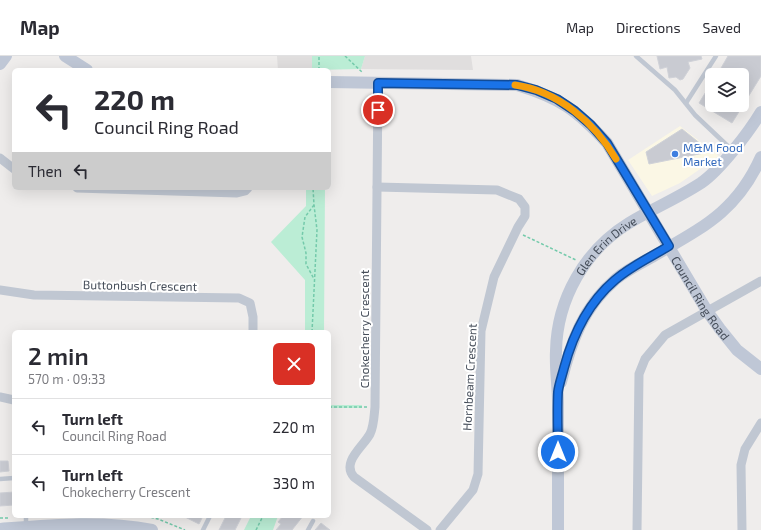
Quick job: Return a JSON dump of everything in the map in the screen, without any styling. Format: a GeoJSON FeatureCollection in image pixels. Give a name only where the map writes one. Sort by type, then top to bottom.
{"type":"FeatureCollection","features":[{"type":"Feature","properties":{"kind":"street"},"geometry":{"type":"LineString","coordinates":[[0,64],[6,56]]}},
{"type":"Feature","properties":{"kind":"street"},"geometry":{"type":"LineString","coordinates":[[65,56],[83,68]]}},
{"type":"Feature","properties":{"kind":"street","name":"Council Ring Road"},"geometry":{"type":"LineString","coordinates":[[331,82],[517,85],[536,90],[557,99],[591,125],[607,143],[707,311],[737,350],[761,369]]}},
{"type":"Feature","properties":{"kind":"street","name":"Chokecherry Crescent"},"geometry":{"type":"LineString","coordinates":[[378,83],[375,407],[374,420],[370,435],[350,464],[350,472],[354,477],[427,530]]}},
{"type":"Feature","properties":{"kind":"street","name":"Glen Erin Drive"},"geometry":{"type":"LineString","coordinates":[[558,530],[558,390],[556,352],[557,333],[561,313],[569,290],[595,251],[611,236],[648,212],[702,183],[716,171],[753,125],[761,112]]}},
{"type":"Feature","properties":{"kind":"street","name":"Glen Erin Drive"},"geometry":{"type":"LineString","coordinates":[[558,390],[572,341],[587,312],[602,292],[629,270],[697,231],[724,211],[744,188],[761,157]]}},
{"type":"Feature","properties":{"kind":"street"},"geometry":{"type":"LineString","coordinates":[[0,158],[12,167]]}},
{"type":"Feature","properties":{"kind":"street","name":"Hornbeam Crescent"},"geometry":{"type":"LineString","coordinates":[[377,188],[497,190],[519,199],[524,207],[525,216],[494,276],[481,331],[478,474],[473,490],[440,530]]}},
{"type":"Feature","properties":{"kind":"street"},"geometry":{"type":"LineString","coordinates":[[141,190],[237,193],[246,190]]}},
{"type":"Feature","properties":{"kind":"street"},"geometry":{"type":"LineString","coordinates":[[637,530],[639,374],[645,359],[665,335],[761,281]]}},
{"type":"Feature","properties":{"kind":"street","name":"Buttonbush Crescent"},"geometry":{"type":"LineString","coordinates":[[0,290],[34,295],[239,298],[250,303],[253,317],[253,330]]}},
{"type":"Feature","properties":{"kind":"street"},"geometry":{"type":"LineString","coordinates":[[0,397],[12,400]]}},
{"type":"Feature","properties":{"kind":"street"},"geometry":{"type":"LineString","coordinates":[[742,530],[741,465],[745,449],[761,423]]}},
{"type":"Feature","properties":{"kind":"street"},"geometry":{"type":"LineString","coordinates":[[0,529],[26,522],[112,524],[152,530]]}},
{"type":"Feature","properties":{"kind":"lane"},"geometry":{"type":"LineString","coordinates":[[636,56],[675,90],[695,115],[733,150]]}},
{"type":"Feature","properties":{"kind":"lane"},"geometry":{"type":"LineString","coordinates":[[686,103],[716,56]]}},
{"type":"Feature","properties":{"kind":"lane"},"geometry":{"type":"LineString","coordinates":[[0,479],[12,478]]}},
{"type":"Feature","properties":{"kind":"lane"},"geometry":{"type":"LineString","coordinates":[[203,530],[209,518]]}},
{"type":"Feature","properties":{"kind":"lane"},"geometry":{"type":"LineString","coordinates":[[308,530],[313,521]]}},
{"type":"Feature","properties":{"kind":"path"},"geometry":{"type":"LineString","coordinates":[[319,56],[319,68]]}},
{"type":"Feature","properties":{"kind":"path"},"geometry":{"type":"LineString","coordinates":[[346,56],[365,75],[378,83]]}},
{"type":"Feature","properties":{"kind":"path"},"geometry":{"type":"LineString","coordinates":[[312,330],[317,230],[313,190]]}},
{"type":"Feature","properties":{"kind":"path"},"geometry":{"type":"LineString","coordinates":[[314,205],[305,217],[302,237],[306,253],[306,264],[314,279]]}},
{"type":"Feature","properties":{"kind":"path"},"geometry":{"type":"LineString","coordinates":[[516,231],[585,264]]}},
{"type":"Feature","properties":{"kind":"path"},"geometry":{"type":"LineString","coordinates":[[331,406],[375,407]]}},
{"type":"Feature","properties":{"kind":"path"},"geometry":{"type":"LineString","coordinates":[[154,518],[185,530]]}},
{"type":"Feature","properties":{"kind":"path"},"geometry":{"type":"LineString","coordinates":[[256,530],[261,518]]}},
{"type":"Feature","properties":{"kind":"shaded area"},"geometry":{"type":"Polygon","coordinates":[[[277,56],[312,56],[312,68],[278,68],[277,56]]]}},
{"type":"Feature","properties":{"kind":"shaded area"},"geometry":{"type":"Polygon","coordinates":[[[365,56],[471,56],[473,70],[361,69],[365,56]]]}},
{"type":"Feature","properties":{"kind":"shaded area"},"geometry":{"type":"Polygon","coordinates":[[[680,126],[719,156],[680,183],[652,196],[628,160],[680,126]]]}},
{"type":"Feature","properties":{"kind":"green space"},"geometry":{"type":"Polygon","coordinates":[[[312,56],[365,56],[361,69],[331,70],[331,68],[312,68],[312,56]]]}},
{"type":"Feature","properties":{"kind":"green space"},"geometry":{"type":"Polygon","coordinates":[[[306,190],[325,190],[324,330],[305,330],[305,280],[271,242],[306,206],[306,190]]]}},
{"type":"Feature","properties":{"kind":"green space"},"geometry":{"type":"Polygon","coordinates":[[[331,405],[362,405],[362,408],[331,408],[331,405]]]}},
{"type":"Feature","properties":{"kind":"green space"},"geometry":{"type":"Polygon","coordinates":[[[250,518],[277,518],[273,530],[244,530],[250,518]]]}},
{"type":"Feature","properties":{"kind":"building"},"geometry":{"type":"Polygon","coordinates":[[[657,56],[701,56],[702,59],[688,62],[690,68],[683,79],[680,80],[676,77],[669,78],[667,67],[660,69],[657,56]]]}},
{"type":"Feature","properties":{"kind":"building"},"geometry":{"type":"Polygon","coordinates":[[[728,56],[761,56],[761,76],[749,95],[749,68],[721,68],[728,56]]]}},
{"type":"Feature","properties":{"kind":"building"},"geometry":{"type":"Polygon","coordinates":[[[705,93],[705,107],[699,103],[705,93]]]}},
{"type":"Feature","properties":{"kind":"building"},"geometry":{"type":"Polygon","coordinates":[[[714,112],[739,112],[732,123],[714,112]]]}},
{"type":"Feature","properties":{"kind":"building"},"geometry":{"type":"Polygon","coordinates":[[[682,129],[702,145],[704,153],[649,164],[646,152],[682,129]]]}},
{"type":"Feature","properties":{"kind":"building"},"geometry":{"type":"Polygon","coordinates":[[[0,461],[8,461],[9,471],[0,472],[0,461]]]}},
{"type":"Feature","properties":{"kind":"building"},"geometry":{"type":"Polygon","coordinates":[[[12,492],[12,505],[0,506],[0,493],[12,492]]]}},
{"type":"Feature","properties":{"kind":"building"},"geometry":{"type":"Polygon","coordinates":[[[187,518],[202,518],[199,524],[187,518]]]}},
{"type":"Feature","properties":{"kind":"building"},"geometry":{"type":"Polygon","coordinates":[[[225,518],[241,518],[235,530],[219,530],[225,518]]]}},
{"type":"Feature","properties":{"kind":"building"},"geometry":{"type":"Polygon","coordinates":[[[281,518],[301,518],[292,530],[276,530],[281,524],[278,522],[281,518]]]}},
{"type":"Feature","properties":{"kind":"building"},"geometry":{"type":"Polygon","coordinates":[[[321,523],[330,530],[315,530],[321,523]]]}},
{"type":"Feature","properties":{"kind":"slow traffic"},"geometry":{"type":"LineString","coordinates":[[515,85],[536,90],[557,99],[575,111],[591,125],[607,143],[616,159]]}},
{"type":"Feature","properties":{"kind":"place","name":"M&M Food Market"},"geometry":{"type":"Point","coordinates":[675,154]}},
{"type":"Feature","properties":{"kind":"route"},"geometry":{"type":"LineString","coordinates":[[378,110],[378,83],[517,85],[536,90],[557,99],[575,111],[591,125],[607,143],[669,246],[615,280],[602,292],[587,312],[572,341],[558,390],[558,452]]}}]}
